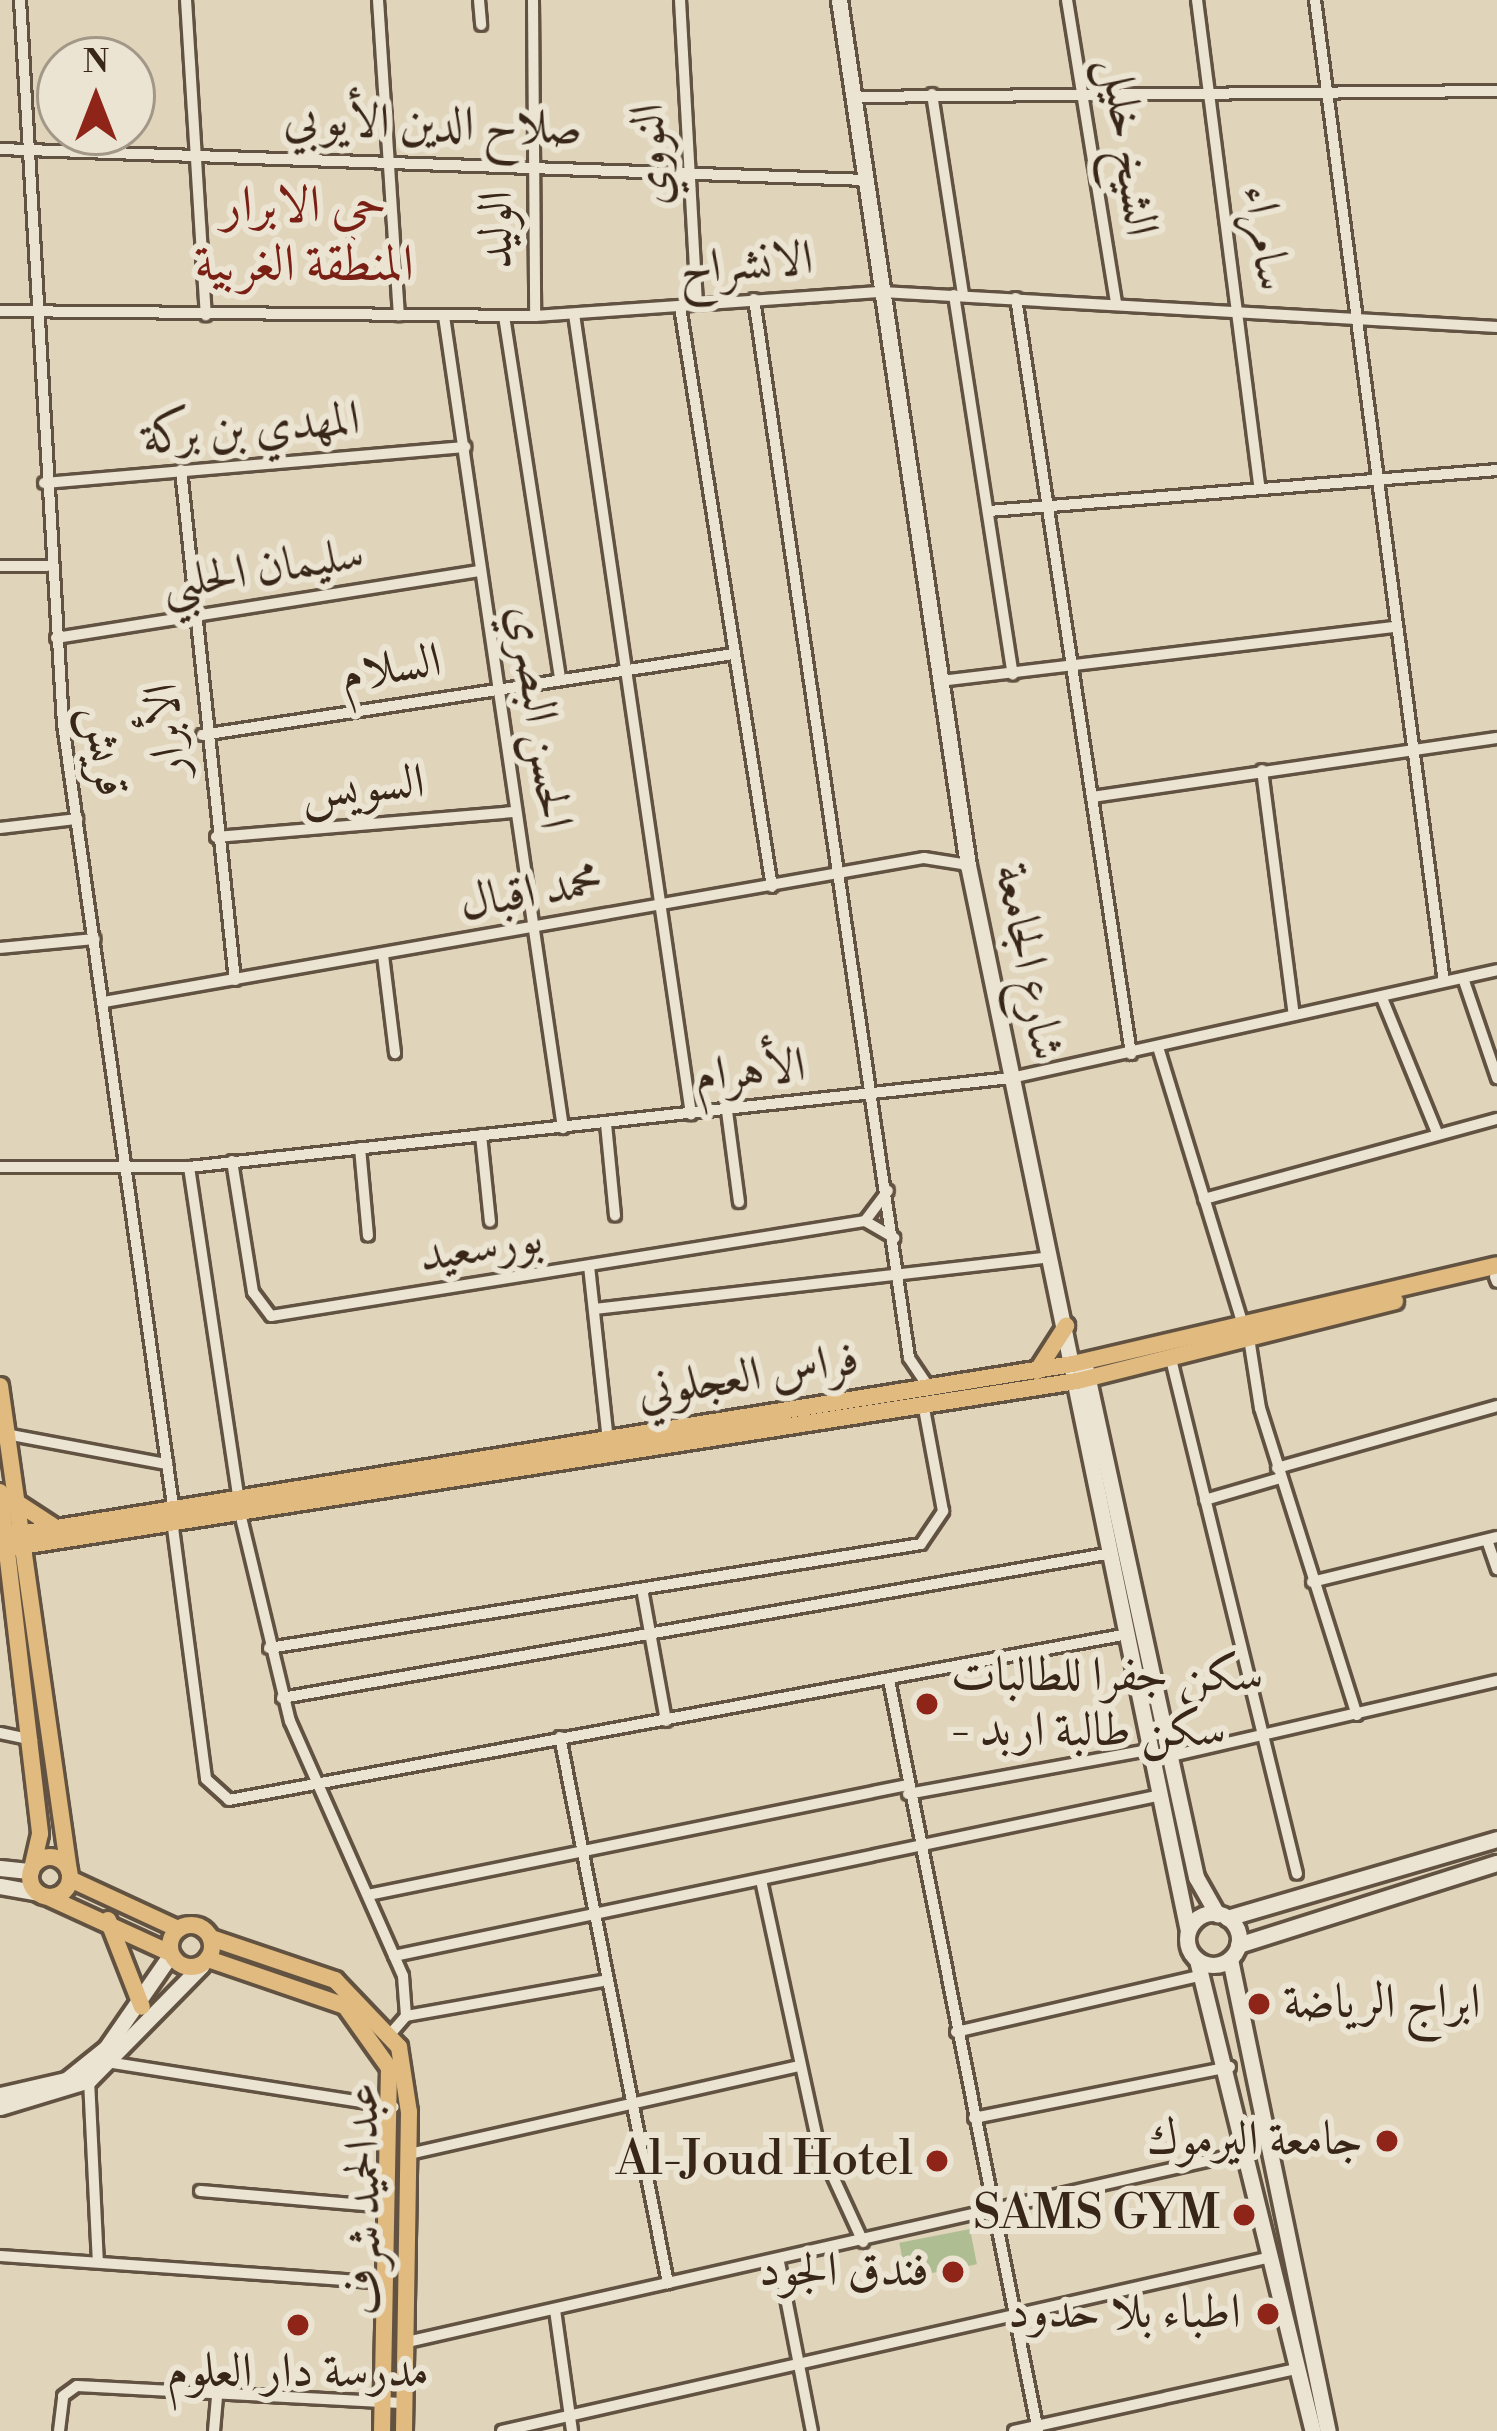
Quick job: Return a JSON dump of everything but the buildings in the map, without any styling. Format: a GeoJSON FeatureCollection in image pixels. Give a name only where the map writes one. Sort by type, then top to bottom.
{"type":"FeatureCollection","features":[{"type":"Feature","properties":{"kind":"main road","name":"شارع الجامعة"},"geometry":{"type":"LineString","coordinates":[[839,0],[968,865],[1011,1078],[1196,1877],[1222,1916],[1234,1952]]}},
{"type":"Feature","properties":{"kind":"main road","name":"فراس العجلوني"},"geometry":{"type":"LineString","coordinates":[[239,1502],[926,1394],[1037,1371],[1081,1372],[1497,1265]]}},
{"type":"Feature","properties":{"kind":"main road","name":"فراس العجلوني"},"geometry":{"type":"LineString","coordinates":[[15,1541],[608,1440],[1081,1372],[1496,1279]]}},
{"type":"Feature","properties":{"kind":"main road"},"geometry":{"type":"LineString","coordinates":[[1037,1371],[1066,1325]]}},
{"type":"Feature","properties":{"kind":"main road","name":"شارع الجامعة"},"geometry":{"type":"LineString","coordinates":[[1081,1372],[1128,1634],[1188,1931],[1200,1967]]}},
{"type":"Feature","properties":{"kind":"main road"},"geometry":{"type":"LineString","coordinates":[[0,1388],[6,1434],[3,1497],[27,1578],[70,1875]]}},
{"type":"Feature","properties":{"kind":"main road"},"geometry":{"type":"LineString","coordinates":[[3,1497],[57,1533],[27,1578]]}},
{"type":"Feature","properties":{"kind":"main road"},"geometry":{"type":"LineString","coordinates":[[15,1541],[9,1618],[32,1740],[32,1868],[44,1896]]}},
{"type":"Feature","properties":{"kind":"main road"},"geometry":{"type":"LineString","coordinates":[[1188,1931],[1222,1916],[1497,1839]]}},
{"type":"Feature","properties":{"kind":"main road"},"geometry":{"type":"LineString","coordinates":[[0,1868],[32,1868],[50,1856],[70,1875],[178,1929],[171,1954],[142,2007],[66,2080],[0,2096]]}},
{"type":"Feature","properties":{"kind":"main road"},"geometry":{"type":"LineString","coordinates":[[1313,2431],[1295,2369],[1231,2067],[1200,1967],[1497,1863]]}},
{"type":"Feature","properties":{"kind":"main road"},"geometry":{"type":"LineString","coordinates":[[44,1896],[70,1875]]}},
{"type":"Feature","properties":{"kind":"main road"},"geometry":{"type":"LineString","coordinates":[[0,1886],[107,1919],[171,1954]]}},
{"type":"Feature","properties":{"kind":"main road"},"geometry":{"type":"LineString","coordinates":[[107,1919],[142,2007]]}},
{"type":"Feature","properties":{"kind":"main road","name":"عبدالحميد شرف"},"geometry":{"type":"LineString","coordinates":[[178,1929],[335,1981],[392,2032],[409,2154],[404,2431]]}},
{"type":"Feature","properties":{"kind":"main road"},"geometry":{"type":"LineString","coordinates":[[0,2107],[89,2080],[113,2063],[205,1962],[211,1938]]}},
{"type":"Feature","properties":{"kind":"main road"},"geometry":{"type":"LineString","coordinates":[[234,1966],[240,1947]]}},
{"type":"Feature","properties":{"kind":"main road"},"geometry":{"type":"LineString","coordinates":[[1234,1952],[1328,2431]]}},
{"type":"Feature","properties":{"kind":"main road","name":"عبدالحميد شرف"},"geometry":{"type":"LineString","coordinates":[[171,1954],[234,1966],[345,2006],[381,2047],[394,2107],[382,2431]]}},
{"type":"Feature","properties":{"kind":"street","name":"قريش"},"geometry":{"type":"LineString","coordinates":[[20,0],[47,566],[77,819],[131,1172],[206,1780],[229,1800],[323,1782]]}},
{"type":"Feature","properties":{"kind":"street"},"geometry":{"type":"LineString","coordinates":[[186,0],[206,315]]}},
{"type":"Feature","properties":{"kind":"street"},"geometry":{"type":"LineString","coordinates":[[378,0],[399,315]]}},
{"type":"Feature","properties":{"kind":"street"},"geometry":{"type":"LineString","coordinates":[[479,0],[481,25]]}},
{"type":"Feature","properties":{"kind":"street","name":"الوليد"},"geometry":{"type":"LineString","coordinates":[[532,0],[535,316]]}},
{"type":"Feature","properties":{"kind":"street","name":"النووي"},"geometry":{"type":"LineString","coordinates":[[680,0],[698,305]]}},
{"type":"Feature","properties":{"kind":"street","name":"الشيخ خليل"},"geometry":{"type":"LineString","coordinates":[[1067,0],[1116,304]]}},
{"type":"Feature","properties":{"kind":"street","name":"سامراء"},"geometry":{"type":"LineString","coordinates":[[1197,0],[1259,486]]}},
{"type":"Feature","properties":{"kind":"street"},"geometry":{"type":"LineString","coordinates":[[1315,0],[1353,320],[1444,982]]}},
{"type":"Feature","properties":{"kind":"street"},"geometry":{"type":"LineString","coordinates":[[852,98],[1082,90],[1497,91]]}},
{"type":"Feature","properties":{"kind":"street"},"geometry":{"type":"LineString","coordinates":[[932,94],[1013,674]]}},
{"type":"Feature","properties":{"kind":"street","name":"صلاح الدين الأيوبي"},"geometry":{"type":"LineString","coordinates":[[0,149],[534,163],[864,180]]}},
{"type":"Feature","properties":{"kind":"street","name":"الانشراح"},"geometry":{"type":"LineString","coordinates":[[0,311],[535,316],[882,292],[1497,327]]}},
{"type":"Feature","properties":{"kind":"street"},"geometry":{"type":"LineString","coordinates":[[1016,298],[1131,1054]]}},
{"type":"Feature","properties":{"kind":"street"},"geometry":{"type":"LineString","coordinates":[[269,1648],[643,1594],[921,1544],[944,1511],[926,1394],[909,1358],[876,1094],[754,299]]}},
{"type":"Feature","properties":{"kind":"street"},"geometry":{"type":"LineString","coordinates":[[680,307],[772,887]]}},
{"type":"Feature","properties":{"kind":"street"},"geometry":{"type":"LineString","coordinates":[[574,314],[691,1114]]}},
{"type":"Feature","properties":{"kind":"street","name":"الحسن البصري"},"geometry":{"type":"LineString","coordinates":[[444,316],[563,1128]]}},
{"type":"Feature","properties":{"kind":"street"},"geometry":{"type":"LineString","coordinates":[[504,316],[560,679]]}},
{"type":"Feature","properties":{"kind":"street","name":"المهدي بن بركة"},"geometry":{"type":"LineString","coordinates":[[44,483],[465,446]]}},
{"type":"Feature","properties":{"kind":"street","name":"الأبرار"},"geometry":{"type":"LineString","coordinates":[[181,470],[202,735],[236,980]]}},
{"type":"Feature","properties":{"kind":"street"},"geometry":{"type":"LineString","coordinates":[[988,511],[1497,470]]}},
{"type":"Feature","properties":{"kind":"street"},"geometry":{"type":"LineString","coordinates":[[0,566],[47,566]]}},
{"type":"Feature","properties":{"kind":"street","name":"سليمان الحلبي"},"geometry":{"type":"LineString","coordinates":[[56,638],[481,572]]}},
{"type":"Feature","properties":{"kind":"street"},"geometry":{"type":"LineString","coordinates":[[940,682],[1395,627]]}},
{"type":"Feature","properties":{"kind":"street","name":"السلام"},"geometry":{"type":"LineString","coordinates":[[202,735],[733,654]]}},
{"type":"Feature","properties":{"kind":"street"},"geometry":{"type":"LineString","coordinates":[[1091,797],[1497,738]]}},
{"type":"Feature","properties":{"kind":"street"},"geometry":{"type":"LineString","coordinates":[[1262,770],[1294,1015]]}},
{"type":"Feature","properties":{"kind":"street","name":"السويس"},"geometry":{"type":"LineString","coordinates":[[216,837],[516,812]]}},
{"type":"Feature","properties":{"kind":"street"},"geometry":{"type":"LineString","coordinates":[[0,828],[77,819]]}},
{"type":"Feature","properties":{"kind":"street","name":"محمد اقبال"},"geometry":{"type":"LineString","coordinates":[[104,1002],[934,857],[968,865]]}},
{"type":"Feature","properties":{"kind":"street"},"geometry":{"type":"LineString","coordinates":[[0,948],[95,938]]}},
{"type":"Feature","properties":{"kind":"street"},"geometry":{"type":"LineString","coordinates":[[382,955],[395,1053]]}},
{"type":"Feature","properties":{"kind":"street","name":"الأهرام"},"geometry":{"type":"LineString","coordinates":[[0,1167],[131,1172],[189,1167],[1011,1078],[1497,970]]}},
{"type":"Feature","properties":{"kind":"street"},"geometry":{"type":"LineString","coordinates":[[1463,978],[1497,1078]]}},
{"type":"Feature","properties":{"kind":"street"},"geometry":{"type":"LineString","coordinates":[[1382,998],[1438,1133]]}},
{"type":"Feature","properties":{"kind":"street"},"geometry":{"type":"LineString","coordinates":[[1158,1047],[1246,1332],[1279,1473],[1357,1714]]}},
{"type":"Feature","properties":{"kind":"street"},"geometry":{"type":"LineString","coordinates":[[727,1111],[739,1202]]}},
{"type":"Feature","properties":{"kind":"street"},"geometry":{"type":"LineString","coordinates":[[1204,1198],[1497,1119]]}},
{"type":"Feature","properties":{"kind":"street"},"geometry":{"type":"LineString","coordinates":[[606,1124],[615,1216]]}},
{"type":"Feature","properties":{"kind":"street"},"geometry":{"type":"LineString","coordinates":[[482,1135],[490,1222]]}},
{"type":"Feature","properties":{"kind":"street"},"geometry":{"type":"LineString","coordinates":[[360,1148],[368,1236]]}},
{"type":"Feature","properties":{"kind":"street","name":"بورسعيد"},"geometry":{"type":"LineString","coordinates":[[232,1161],[254,1292],[271,1316],[865,1221]]}},
{"type":"Feature","properties":{"kind":"street"},"geometry":{"type":"LineString","coordinates":[[189,1167],[239,1502],[269,1648],[282,1697],[323,1782],[394,1956],[406,2016]]}},
{"type":"Feature","properties":{"kind":"street"},"geometry":{"type":"LineString","coordinates":[[889,1186],[865,1221],[895,1238]]}},
{"type":"Feature","properties":{"kind":"street"},"geometry":{"type":"LineString","coordinates":[[595,1309],[1051,1257]]}},
{"type":"Feature","properties":{"kind":"street"},"geometry":{"type":"LineString","coordinates":[[590,1266],[608,1440]]}},
{"type":"Feature","properties":{"kind":"street"},"geometry":{"type":"LineString","coordinates":[[1170,1355],[1297,1874]]}},
{"type":"Feature","properties":{"kind":"street"},"geometry":{"type":"LineString","coordinates":[[1204,1500],[1497,1406]]}},
{"type":"Feature","properties":{"kind":"street"},"geometry":{"type":"LineString","coordinates":[[6,1434],[167,1464]]}},
{"type":"Feature","properties":{"kind":"street"},"geometry":{"type":"LineString","coordinates":[[1312,1582],[1492,1538],[1497,1569]]}},
{"type":"Feature","properties":{"kind":"street"},"geometry":{"type":"LineString","coordinates":[[282,1697],[1112,1553]]}},
{"type":"Feature","properties":{"kind":"street"},"geometry":{"type":"LineString","coordinates":[[643,1594],[666,1721]]}},
{"type":"Feature","properties":{"kind":"street"},"geometry":{"type":"LineString","coordinates":[[323,1782],[1128,1634]]}},
{"type":"Feature","properties":{"kind":"street"},"geometry":{"type":"LineString","coordinates":[[889,1680],[917,1843],[1038,2428]]}},
{"type":"Feature","properties":{"kind":"street"},"geometry":{"type":"LineString","coordinates":[[1171,1756],[1497,1681]]}},
{"type":"Feature","properties":{"kind":"street"},"geometry":{"type":"LineString","coordinates":[[0,1733],[32,1740]]}},
{"type":"Feature","properties":{"kind":"street"},"geometry":{"type":"LineString","coordinates":[[560,1737],[602,1982],[668,2283]]}},
{"type":"Feature","properties":{"kind":"street"},"geometry":{"type":"LineString","coordinates":[[368,1895],[578,1851],[1152,1749]]}},
{"type":"Feature","properties":{"kind":"street"},"geometry":{"type":"LineString","coordinates":[[394,1956],[1161,1795]]}},
{"type":"Feature","properties":{"kind":"street"},"geometry":{"type":"LineString","coordinates":[[761,1880],[818,2144],[863,2242]]}},
{"type":"Feature","properties":{"kind":"street"},"geometry":{"type":"LineString","coordinates":[[956,2032],[1200,1967]]}},
{"type":"Feature","properties":{"kind":"street"},"geometry":{"type":"LineString","coordinates":[[392,2032],[406,2016],[602,1982]]}},
{"type":"Feature","properties":{"kind":"street"},"geometry":{"type":"LineString","coordinates":[[113,2063],[394,2107]]}},
{"type":"Feature","properties":{"kind":"street"},"geometry":{"type":"LineString","coordinates":[[409,2154],[800,2066]]}},
{"type":"Feature","properties":{"kind":"street"},"geometry":{"type":"LineString","coordinates":[[974,2118],[1231,2067]]}},
{"type":"Feature","properties":{"kind":"street"},"geometry":{"type":"LineString","coordinates":[[89,2080],[98,2261]]}},
{"type":"Feature","properties":{"kind":"street"},"geometry":{"type":"LineString","coordinates":[[407,2342],[779,2262],[1250,2151]]}},
{"type":"Feature","properties":{"kind":"street"},"geometry":{"type":"LineString","coordinates":[[200,2191],[392,2207]]}},
{"type":"Feature","properties":{"kind":"street"},"geometry":{"type":"LineString","coordinates":[[0,2256],[390,2283]]}},
{"type":"Feature","properties":{"kind":"street"},"geometry":{"type":"LineString","coordinates":[[502,2431],[1010,2309],[1271,2258]]}},
{"type":"Feature","properties":{"kind":"street"},"geometry":{"type":"LineString","coordinates":[[779,2262],[812,2431]]}},
{"type":"Feature","properties":{"kind":"street"},"geometry":{"type":"LineString","coordinates":[[555,2310],[572,2431]]}},
{"type":"Feature","properties":{"kind":"street"},"geometry":{"type":"LineString","coordinates":[[1014,2431],[1295,2369]]}},
{"type":"Feature","properties":{"kind":"street"},"geometry":{"type":"LineString","coordinates":[[59,2431],[71,2387],[406,2403]]}},
{"type":"Feature","properties":{"kind":"street"},"geometry":{"type":"LineString","coordinates":[[214,2431],[217,2395]]}},
{"type":"Feature","properties":{"kind":"green space"},"geometry":{"type":"Polygon","coordinates":[[[970,2229],[977,2264],[906,2278],[899,2243],[970,2229]]]}},
{"type":"Feature","properties":{"kind":"place","name":"سكن جفرا للطالبات - سكن طالبة اربد"},"geometry":{"type":"Point","coordinates":[927,1704]}},
{"type":"Feature","properties":{"kind":"place","name":"ابراج الرياضة"},"geometry":{"type":"Point","coordinates":[1259,2004]}},
{"type":"Feature","properties":{"kind":"place","name":"جامعة اليرموك"},"geometry":{"type":"Point","coordinates":[1387,2141]}},
{"type":"Feature","properties":{"kind":"place","name":"Al-Joud Hotel"},"geometry":{"type":"Point","coordinates":[937,2161]}},
{"type":"Feature","properties":{"kind":"place","name":"SAMS GYM"},"geometry":{"type":"Point","coordinates":[1244,2215]}},
{"type":"Feature","properties":{"kind":"place","name":"فندق الجود"},"geometry":{"type":"Point","coordinates":[953,2272]}},
{"type":"Feature","properties":{"kind":"place","name":"اطباء بلا حدود"},"geometry":{"type":"Point","coordinates":[1268,2314]}},
{"type":"Feature","properties":{"kind":"place","name":"مدرسة دار العلوم"},"geometry":{"type":"Point","coordinates":[298,2325]}},
{"type":"Feature","properties":{"kind":"district","name":"حي الابرار المنطقة الغربية"},"geometry":{"type":"Point","coordinates":[304,236]}}]}
